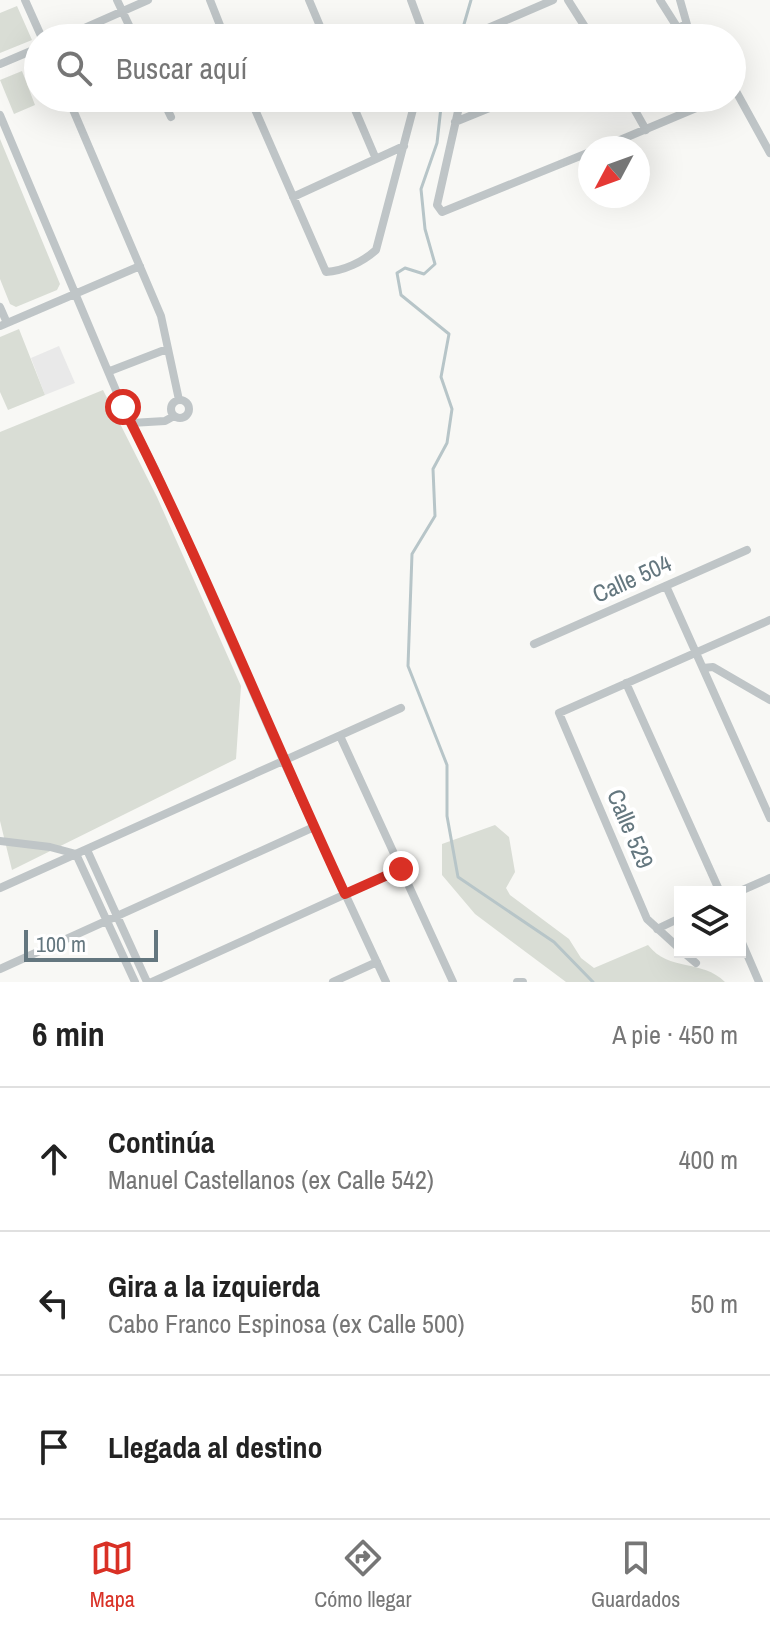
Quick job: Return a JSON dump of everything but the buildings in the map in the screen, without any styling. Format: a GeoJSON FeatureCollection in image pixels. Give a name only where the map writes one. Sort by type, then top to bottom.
{"type":"FeatureCollection","features":[{"type":"Feature","properties":{"kind":"street"},"geometry":{"type":"LineString","coordinates":[[25,0],[36,24]]}},
{"type":"Feature","properties":{"kind":"street"},"geometry":{"type":"LineString","coordinates":[[117,0],[128,24]]}},
{"type":"Feature","properties":{"kind":"street"},"geometry":{"type":"LineString","coordinates":[[93,24],[148,0]]}},
{"type":"Feature","properties":{"kind":"street"},"geometry":{"type":"LineString","coordinates":[[210,0],[219,24]]}},
{"type":"Feature","properties":{"kind":"street"},"geometry":{"type":"LineString","coordinates":[[309,0],[319,24]]}},
{"type":"Feature","properties":{"kind":"street"},"geometry":{"type":"LineString","coordinates":[[411,0],[420,24]]}},
{"type":"Feature","properties":{"kind":"street"},"geometry":{"type":"LineString","coordinates":[[497,24],[553,0]]}},
{"type":"Feature","properties":{"kind":"street"},"geometry":{"type":"LineString","coordinates":[[568,0],[583,24]]}},
{"type":"Feature","properties":{"kind":"street"},"geometry":{"type":"LineString","coordinates":[[660,0],[680,24]]}},
{"type":"Feature","properties":{"kind":"street"},"geometry":{"type":"LineString","coordinates":[[680,0],[682,24]]}},
{"type":"Feature","properties":{"kind":"street"},"geometry":{"type":"LineString","coordinates":[[0,64],[24,54]]}},
{"type":"Feature","properties":{"kind":"street"},"geometry":{"type":"LineString","coordinates":[[746,110],[770,153]]}},
{"type":"Feature","properties":{"kind":"street"},"geometry":{"type":"LineString","coordinates":[[74,112],[161,316],[179,400]]}},
{"type":"Feature","properties":{"kind":"street"},"geometry":{"type":"LineString","coordinates":[[169,112],[171,117]]}},
{"type":"Feature","properties":{"kind":"street"},"geometry":{"type":"LineString","coordinates":[[256,112],[326,272],[335,272],[376,250],[412,112]]}},
{"type":"Feature","properties":{"kind":"street"},"geometry":{"type":"LineString","coordinates":[[356,112],[376,159]]}},
{"type":"Feature","properties":{"kind":"street"},"geometry":{"type":"LineString","coordinates":[[458,112],[437,205],[442,212],[578,157]]}},
{"type":"Feature","properties":{"kind":"street"},"geometry":{"type":"LineString","coordinates":[[455,122],[480,112]]}},
{"type":"Feature","properties":{"kind":"street"},"geometry":{"type":"LineString","coordinates":[[636,112],[646,130]]}},
{"type":"Feature","properties":{"kind":"street"},"geometry":{"type":"LineString","coordinates":[[631,136],[688,112]]}},
{"type":"Feature","properties":{"kind":"street"},"geometry":{"type":"LineString","coordinates":[[0,115],[131,423],[386,982]]}},
{"type":"Feature","properties":{"kind":"street"},"geometry":{"type":"LineString","coordinates":[[293,197],[404,146]]}},
{"type":"Feature","properties":{"kind":"street"},"geometry":{"type":"LineString","coordinates":[[0,307],[3,324],[140,266]]}},
{"type":"Feature","properties":{"kind":"street"},"geometry":{"type":"LineString","coordinates":[[110,371],[168,353]]}},
{"type":"Feature","properties":{"kind":"street"},"geometry":{"type":"LineString","coordinates":[[131,423],[165,421],[174,416],[183,418],[189,411],[187,403],[179,400]]}},
{"type":"Feature","properties":{"kind":"street"},"geometry":{"type":"LineString","coordinates":[[174,416],[171,405],[179,400]]}},
{"type":"Feature","properties":{"kind":"street","name":"Calle 504"},"geometry":{"type":"LineString","coordinates":[[534,644],[747,550]]}},
{"type":"Feature","properties":{"kind":"street"},"geometry":{"type":"LineString","coordinates":[[666,586],[770,818]]}},
{"type":"Feature","properties":{"kind":"street"},"geometry":{"type":"LineString","coordinates":[[717,886],[626,683],[770,620]]}},
{"type":"Feature","properties":{"kind":"street"},"geometry":{"type":"LineString","coordinates":[[703,668],[713,667],[770,700]]}},
{"type":"Feature","properties":{"kind":"street","name":"Calle 529"},"geometry":{"type":"LineString","coordinates":[[626,683],[559,713],[647,919],[674,944]]}},
{"type":"Feature","properties":{"kind":"street"},"geometry":{"type":"LineString","coordinates":[[0,888],[401,708]]}},
{"type":"Feature","properties":{"kind":"street"},"geometry":{"type":"LineString","coordinates":[[340,736],[453,982]]}},
{"type":"Feature","properties":{"kind":"street"},"geometry":{"type":"LineString","coordinates":[[0,969],[314,827]]}},
{"type":"Feature","properties":{"kind":"street"},"geometry":{"type":"LineString","coordinates":[[0,841],[50,847],[76,854],[135,982]]}},
{"type":"Feature","properties":{"kind":"street"},"geometry":{"type":"LineString","coordinates":[[87,850],[149,982],[401,869]]}},
{"type":"Feature","properties":{"kind":"street"},"geometry":{"type":"LineString","coordinates":[[746,888],[770,878]]}},
{"type":"Feature","properties":{"kind":"street"},"geometry":{"type":"LineString","coordinates":[[657,929],[674,921]]}},
{"type":"Feature","properties":{"kind":"street"},"geometry":{"type":"LineString","coordinates":[[746,952],[759,982]]}},
{"type":"Feature","properties":{"kind":"street","name":"Calle 529"},"geometry":{"type":"LineString","coordinates":[[690,958],[696,963]]}},
{"type":"Feature","properties":{"kind":"street"},"geometry":{"type":"LineString","coordinates":[[333,982],[377,962]]}},
{"type":"Feature","properties":{"kind":"shaded area"},"geometry":{"type":"Polygon","coordinates":[[[17,6],[25,24],[24,43],[0,53],[0,13],[17,6]]]}},
{"type":"Feature","properties":{"kind":"shaded area"},"geometry":{"type":"Polygon","coordinates":[[[22,71],[24,110],[14,114],[0,80],[22,71]]]}},
{"type":"Feature","properties":{"kind":"shaded area"},"geometry":{"type":"Polygon","coordinates":[[[0,139],[60,284],[57,290],[16,307],[10,304],[0,279],[0,139]]]}},
{"type":"Feature","properties":{"kind":"shaded area"},"geometry":{"type":"Polygon","coordinates":[[[19,329],[45,395],[8,410],[0,392],[0,337],[19,329]]]}},
{"type":"Feature","properties":{"kind":"shaded area"},"geometry":{"type":"Polygon","coordinates":[[[59,346],[75,383],[45,395],[31,358],[59,346]]]}},
{"type":"Feature","properties":{"kind":"shaded area"},"geometry":{"type":"Polygon","coordinates":[[[103,390],[157,497],[241,686],[236,759],[12,870],[0,821],[0,432],[103,390]]]}},
{"type":"Feature","properties":{"kind":"shaded area"},"geometry":{"type":"Polygon","coordinates":[[[495,825],[509,837],[515,872],[506,888],[510,895],[569,939],[581,958],[594,968],[648,945],[666,959],[706,970],[725,982],[566,982],[475,914],[442,875],[442,844],[495,825]]]}},
{"type":"Feature","properties":{"kind":"waterway"},"geometry":{"type":"LineString","coordinates":[[464,24],[471,0]]}},
{"type":"Feature","properties":{"kind":"waterway"},"geometry":{"type":"LineString","coordinates":[[440,112],[437,143],[421,189],[425,229],[435,264],[424,274],[405,268],[397,273],[401,295],[449,334],[441,377],[452,409],[447,443],[433,469],[435,516],[412,554],[408,666],[447,765],[447,816],[458,877],[554,942],[593,982]]}},
{"type":"Feature","properties":{"kind":"route"},"geometry":{"type":"LineString","coordinates":[[123,407],[155,469],[345,894],[401,869]]}}]}
